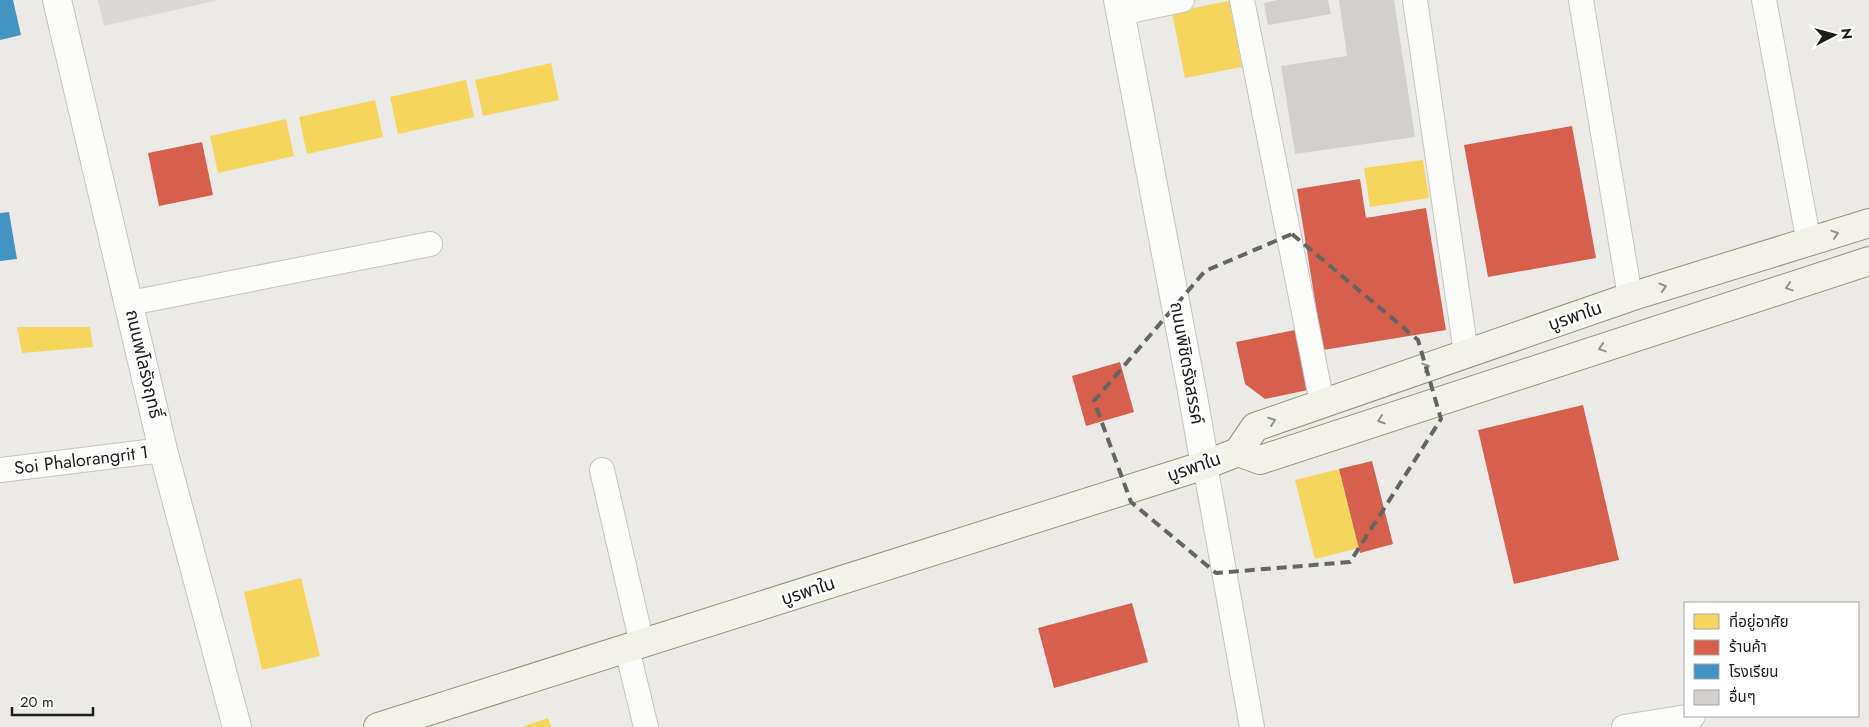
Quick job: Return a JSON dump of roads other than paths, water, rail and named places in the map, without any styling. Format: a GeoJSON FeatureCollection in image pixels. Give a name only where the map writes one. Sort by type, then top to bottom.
{"type":"FeatureCollection","features":[{"type":"Feature","properties":{"kind":"main road","name":"บูรพาใน"},"geometry":{"type":"LineString","coordinates":[[378,727],[1205,464],[1238,452],[1255,427],[1630,297],[1869,223]]}},
{"type":"Feature","properties":{"kind":"main road","name":"บูรพาใน"},"geometry":{"type":"LineString","coordinates":[[1238,452],[1260,460],[1869,261]]}},
{"type":"Feature","properties":{"kind":"main road"},"geometry":{"type":"LineString","coordinates":[[1630,297],[1641,336]]}},
{"type":"Feature","properties":{"kind":"street","name":"ถนนพโลรังฤทธิ์"},"geometry":{"type":"LineString","coordinates":[[57,0],[163,450],[237,727]]}},
{"type":"Feature","properties":{"kind":"street"},"geometry":{"type":"LineString","coordinates":[[1119,6],[1182,0]]}},
{"type":"Feature","properties":{"kind":"street"},"geometry":{"type":"LineString","coordinates":[[1242,0],[1322,403]]}},
{"type":"Feature","properties":{"kind":"street"},"geometry":{"type":"LineString","coordinates":[[1415,0],[1466,353]]}},
{"type":"Feature","properties":{"kind":"street"},"geometry":{"type":"LineString","coordinates":[[1582,0],[1630,297]]}},
{"type":"Feature","properties":{"kind":"street"},"geometry":{"type":"LineString","coordinates":[[1764,0],[1809,243]]}},
{"type":"Feature","properties":{"kind":"street","name":"ถนนพิชิตรังสรรค์"},"geometry":{"type":"LineString","coordinates":[[1119,6],[1192,391],[1252,727]]}},
{"type":"Feature","properties":{"kind":"street"},"geometry":{"type":"LineString","coordinates":[[130,304],[430,244]]}},
{"type":"Feature","properties":{"kind":"street","name":"Soi Phalorangrit 1"},"geometry":{"type":"LineString","coordinates":[[0,470],[163,450]]}},
{"type":"Feature","properties":{"kind":"street"},"geometry":{"type":"LineString","coordinates":[[602,470],[634,646],[646,727]]}},
{"type":"Feature","properties":{"kind":"street"},"geometry":{"type":"LineString","coordinates":[[1624,727],[1687,717]]}}]}
